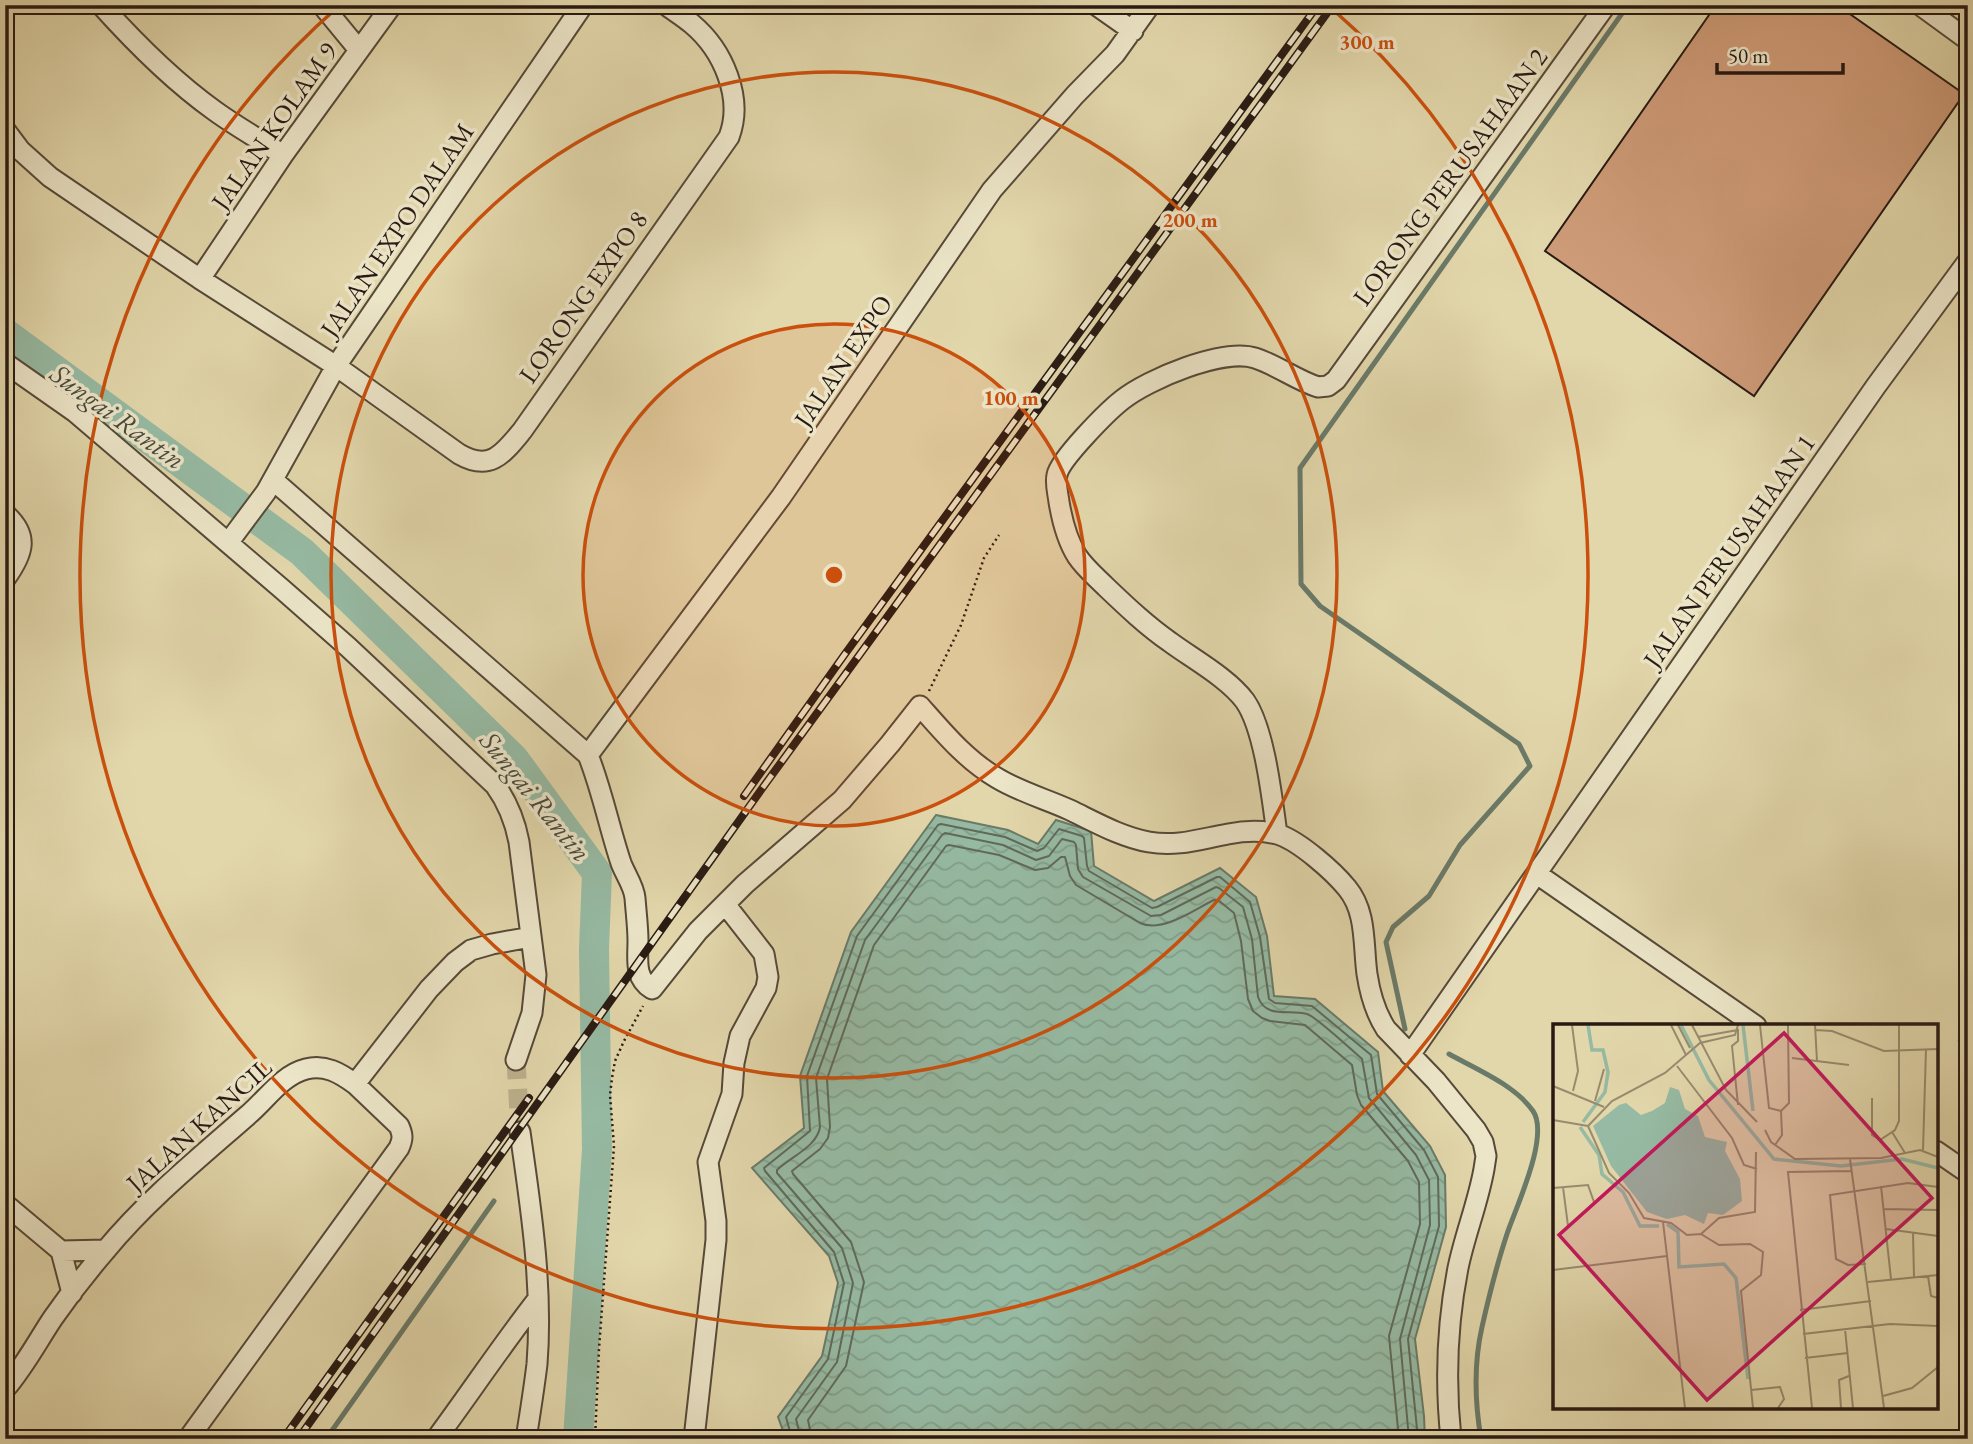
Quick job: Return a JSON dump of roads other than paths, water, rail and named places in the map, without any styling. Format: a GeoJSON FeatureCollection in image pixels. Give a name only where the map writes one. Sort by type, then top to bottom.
{"type":"FeatureCollection","features":[{"type":"Feature","properties":{"kind":"street"},"geometry":{"type":"LineString","coordinates":[[101,5],[147,54],[181,83],[216,111],[283,155]]}},
{"type":"Feature","properties":{"kind":"street"},"geometry":{"type":"LineString","coordinates":[[322,5],[359,50]]}},
{"type":"Feature","properties":{"kind":"street","name":"JALAN KOLAM 9"},"geometry":{"type":"LineString","coordinates":[[200,279],[283,155],[393,5]]}},
{"type":"Feature","properties":{"kind":"street","name":"JALAN EXPO DALAM"},"geometry":{"type":"LineString","coordinates":[[233,536],[270,486],[336,366],[583,5]]}},
{"type":"Feature","properties":{"kind":"street","name":"LORONG EXPO 8"},"geometry":{"type":"LineString","coordinates":[[336,366],[470,461],[483,462],[496,458],[506,450],[722,148],[734,125],[734,99],[730,83],[715,52],[693,25],[666,5]]}},
{"type":"Feature","properties":{"kind":"street"},"geometry":{"type":"LineString","coordinates":[[1096,5],[1133,31]]}},
{"type":"Feature","properties":{"kind":"street","name":"JALAN EXPO"},"geometry":{"type":"LineString","coordinates":[[588,755],[795,477],[992,190],[1075,94],[1115,54],[1150,5]]}},
{"type":"Feature","properties":{"kind":"street","name":"LORONG PERUSAHAAN 2"},"geometry":{"type":"LineString","coordinates":[[1277,834],[1266,763],[1257,729],[1244,700],[1220,678],[1149,626],[1086,568],[1069,540],[1060,510],[1057,474],[1064,462],[1126,396],[1168,374],[1223,358],[1241,356],[1255,358],[1318,387],[1328,386],[1336,380],[1606,5]]}},
{"type":"Feature","properties":{"kind":"street"},"geometry":{"type":"LineString","coordinates":[[1920,5],[1968,40]]}},
{"type":"Feature","properties":{"kind":"street"},"geometry":{"type":"LineString","coordinates":[[5,130],[20,150],[50,177],[200,279],[336,366]]}},
{"type":"Feature","properties":{"kind":"street","name":"JALAN PERUSAHAAN 1"},"geometry":{"type":"LineString","coordinates":[[1410,1055],[1876,386],[1968,261]]}},
{"type":"Feature","properties":{"kind":"street"},"geometry":{"type":"LineString","coordinates":[[5,363],[75,412],[233,536],[495,785],[506,800],[515,822],[536,975],[535,1002],[516,1060]]}},
{"type":"Feature","properties":{"kind":"street"},"geometry":{"type":"LineString","coordinates":[[270,486],[588,755],[622,864],[635,894],[637,964],[641,978],[652,989],[698,931],[745,884],[842,800],[920,706],[980,768],[1022,791],[1062,806],[1121,834],[1147,842],[1168,844],[1184,844],[1248,831],[1277,834],[1289,839],[1316,859],[1349,889],[1361,917],[1367,973],[1378,1016],[1386,1029],[1450,1097],[1483,1142],[1486,1156],[1458,1267],[1452,1308],[1447,1381],[1451,1439]]}},
{"type":"Feature","properties":{"kind":"street"},"geometry":{"type":"LineString","coordinates":[[5,514],[20,531],[22,542],[20,554],[5,579]]}},
{"type":"Feature","properties":{"kind":"street"},"geometry":{"type":"LineString","coordinates":[[1537,874],[1753,1024]]}},
{"type":"Feature","properties":{"kind":"street"},"geometry":{"type":"LineString","coordinates":[[694,1439],[716,1240],[708,1162],[732,1094],[734,1063],[740,1036],[766,988],[768,976],[764,954],[725,904]]}},
{"type":"Feature","properties":{"kind":"street"},"geometry":{"type":"LineString","coordinates":[[355,1084],[429,989],[455,962],[471,950],[531,937]]}},
{"type":"Feature","properties":{"kind":"street","name":"JALAN KANCIL"},"geometry":{"type":"LineString","coordinates":[[5,1389],[20,1372],[53,1318],[72,1293],[106,1250],[150,1202],[260,1105],[283,1081],[298,1071],[309,1068],[337,1071],[355,1084],[399,1126],[402,1140],[399,1148],[188,1439]]}},
{"type":"Feature","properties":{"kind":"street"},"geometry":{"type":"LineString","coordinates":[[520,1132],[532,1218],[537,1300],[537,1363],[526,1439]]}},
{"type":"Feature","properties":{"kind":"street"},"geometry":{"type":"LineString","coordinates":[[1938,1152],[1968,1173]]}},
{"type":"Feature","properties":{"kind":"street"},"geometry":{"type":"LineString","coordinates":[[5,1204],[61,1251],[72,1293]]}},
{"type":"Feature","properties":{"kind":"street"},"geometry":{"type":"LineString","coordinates":[[61,1251],[106,1250]]}},
{"type":"Feature","properties":{"kind":"street"},"geometry":{"type":"LineString","coordinates":[[436,1439],[537,1300]]}},
{"type":"Feature","properties":{"kind":"water"},"geometry":{"type":"Polygon","coordinates":[[[936,815],[1008,830],[1038,844],[1056,820],[1091,831],[1094,866],[1154,901],[1220,868],[1256,897],[1267,936],[1274,996],[1315,999],[1378,1052],[1383,1091],[1430,1146],[1445,1175],[1446,1227],[1415,1339],[1425,1439],[786,1439],[778,1417],[822,1356],[838,1283],[829,1256],[752,1168],[804,1128],[800,1076],[851,932],[936,815]]]}},
{"type":"Feature","properties":{"kind":"waterway"},"geometry":{"type":"LineString","coordinates":[[1405,1029],[1386,942],[1393,927],[1429,896],[1460,845],[1530,766],[1519,744],[1320,606],[1301,584],[1300,468],[1628,5]]}},
{"type":"Feature","properties":{"kind":"waterway","name":"Sungai Rantin"},"geometry":{"type":"LineString","coordinates":[[5,333],[302,552],[514,759],[597,873],[594,949],[597,1149],[578,1439]]}},
{"type":"Feature","properties":{"kind":"waterway"},"geometry":{"type":"LineString","coordinates":[[1449,1054],[1516,1093],[1533,1111],[1537,1122],[1535,1154],[1500,1257],[1479,1340],[1476,1383],[1481,1439]]}},
{"type":"Feature","properties":{"kind":"waterway"},"geometry":{"type":"LineString","coordinates":[[326,1439],[494,1201]]}},
{"type":"Feature","properties":{"kind":"tunnel"},"geometry":{"type":"LineString","coordinates":[[516,1060],[520,1132]]}},
{"type":"Feature","properties":{"kind":"railway"},"geometry":{"type":"LineString","coordinates":[[744,796],[1318,5]]}},
{"type":"Feature","properties":{"kind":"railway"},"geometry":{"type":"LineString","coordinates":[[298,1439],[761,790],[1333,5]]}},
{"type":"Feature","properties":{"kind":"railway"},"geometry":{"type":"LineString","coordinates":[[283,1439],[529,1098]]}}]}
